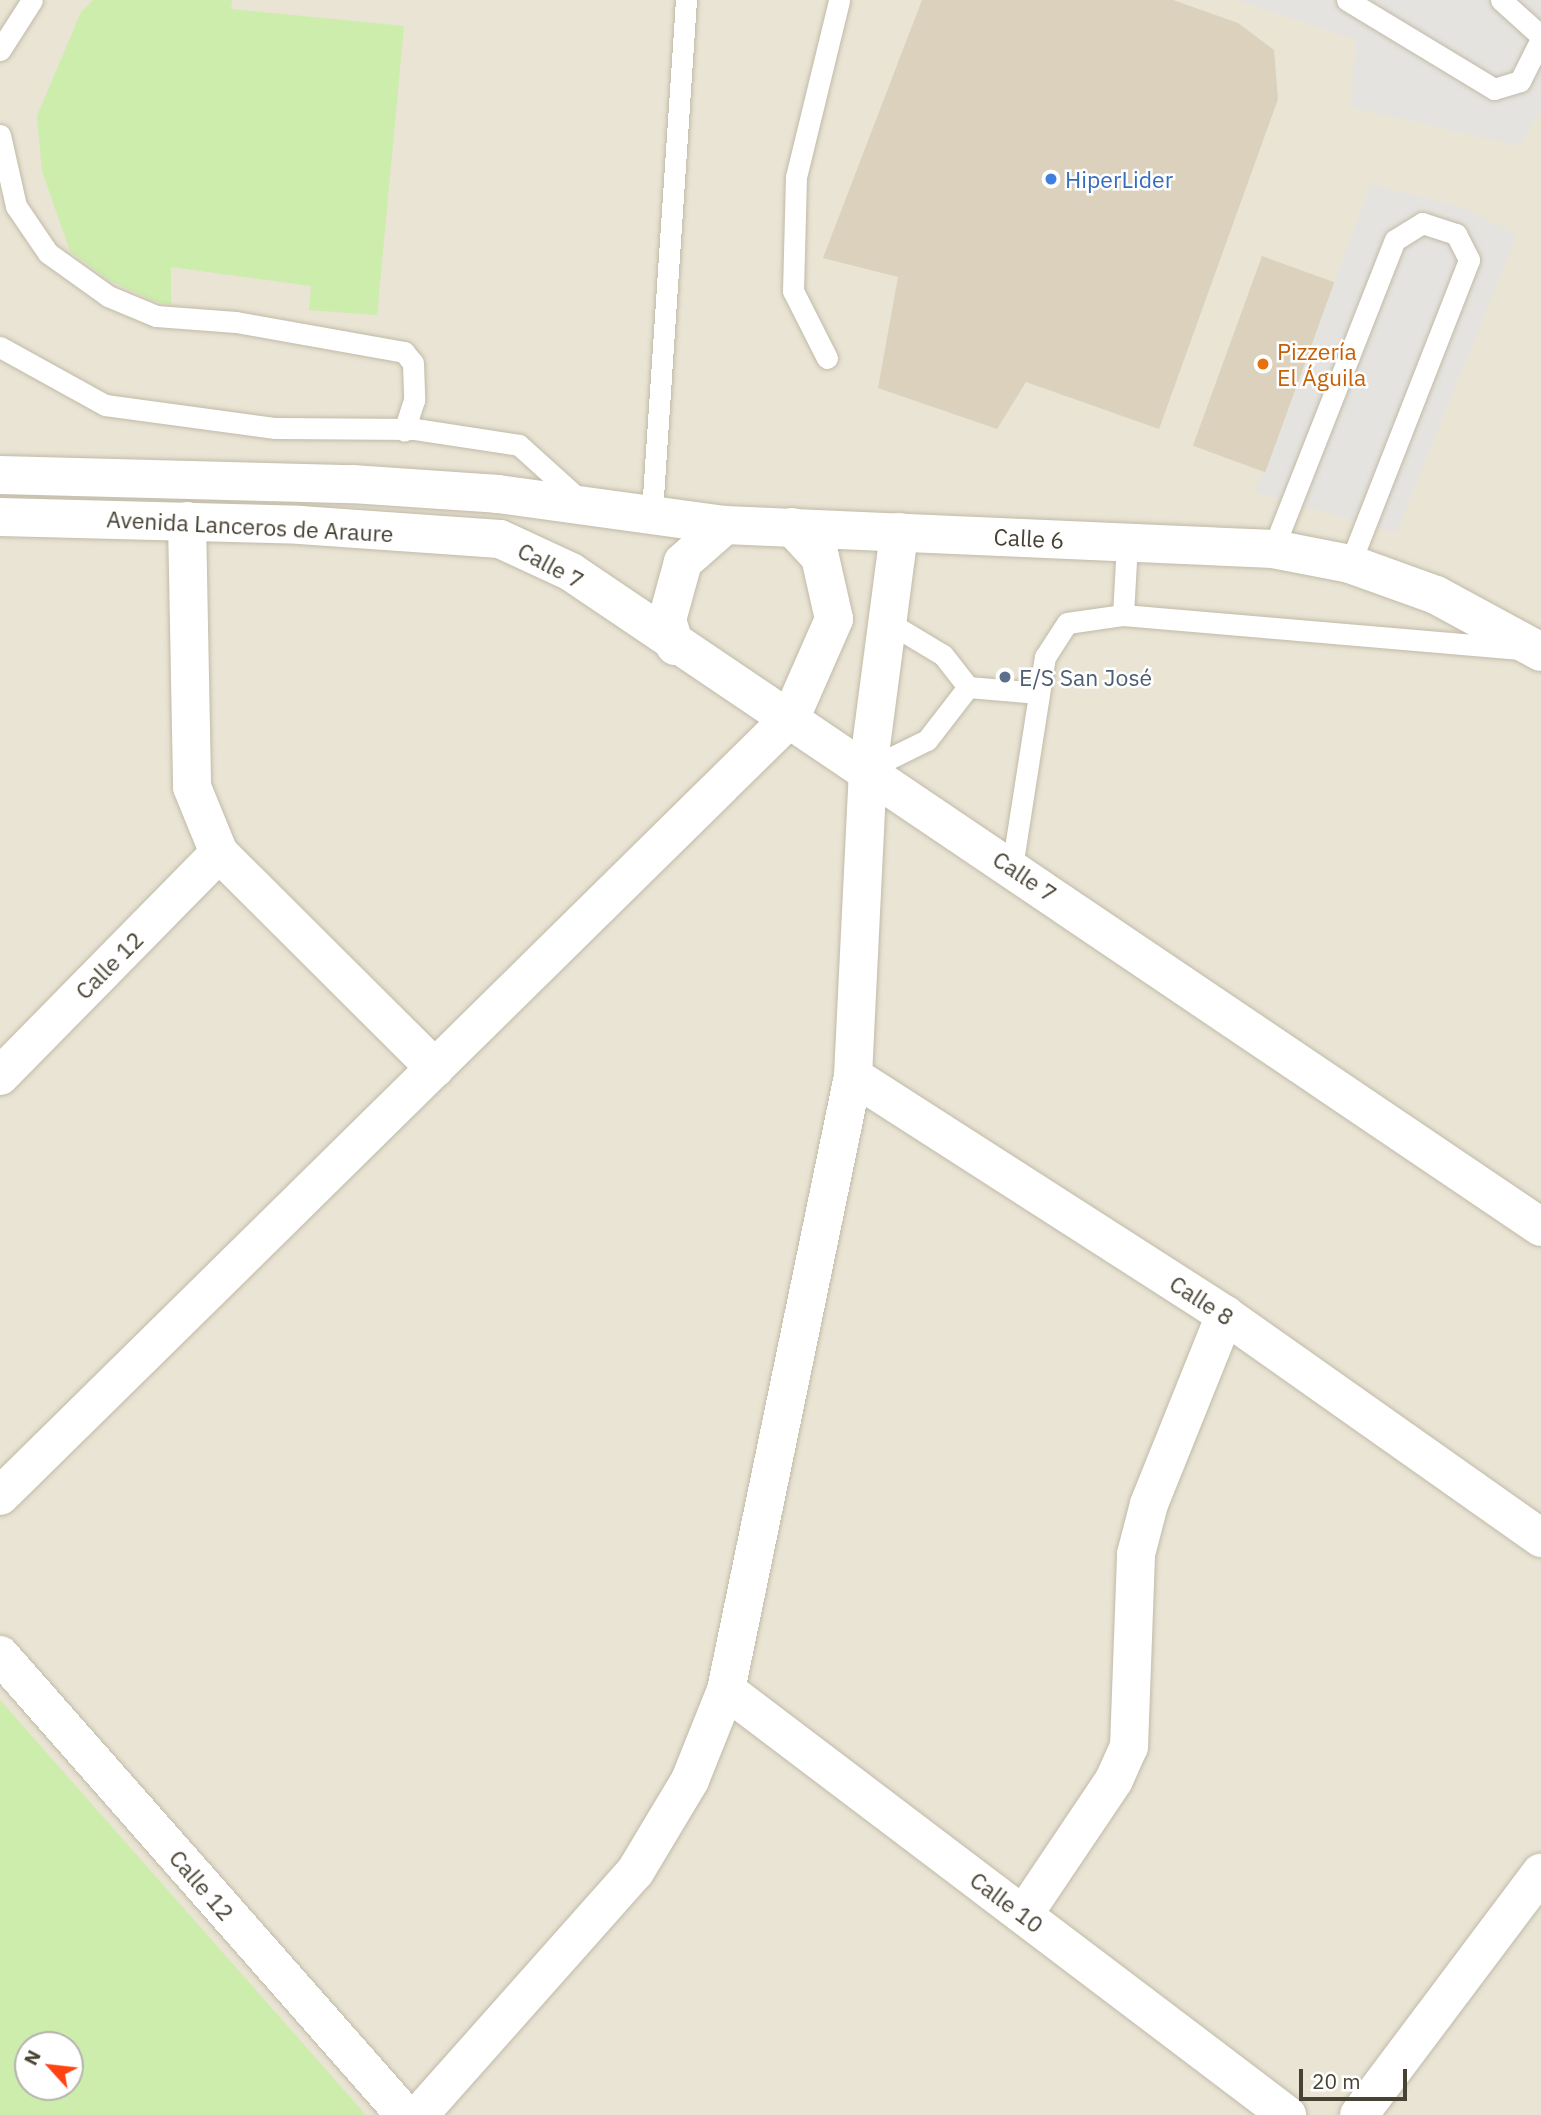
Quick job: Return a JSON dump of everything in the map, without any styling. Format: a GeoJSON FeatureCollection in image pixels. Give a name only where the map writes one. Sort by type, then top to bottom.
{"type":"FeatureCollection","features":[{"type":"Feature","properties":{"kind":"street","name":"Avenida Lanceros de Araure"},"geometry":{"type":"LineString","coordinates":[[0,475],[498,494]]}},
{"type":"Feature","properties":{"kind":"street","name":"Calle 6"},"geometry":{"type":"LineString","coordinates":[[498,494],[652,512],[725,525],[1273,549],[1350,564],[1436,595],[1539,652]]}},
{"type":"Feature","properties":{"kind":"street","name":"Avenida Lanceros de Araure"},"geometry":{"type":"LineString","coordinates":[[0,517],[187,521],[500,539]]}},
{"type":"Feature","properties":{"kind":"street"},"geometry":{"type":"LineString","coordinates":[[187,521],[192,787],[219,853],[435,1068]]}},
{"type":"Feature","properties":{"kind":"street"},"geometry":{"type":"LineString","coordinates":[[675,646],[667,620],[683,562],[725,525]]}},
{"type":"Feature","properties":{"kind":"street"},"geometry":{"type":"LineString","coordinates":[[0,1496],[791,717],[834,619],[820,557],[792,527]]}},
{"type":"Feature","properties":{"kind":"street"},"geometry":{"type":"LineString","coordinates":[[419,2115],[635,1872],[690,1780],[726,1690],[853,1076],[868,769],[900,532]]}},
{"type":"Feature","properties":{"kind":"street","name":"Calle 7"},"geometry":{"type":"LineString","coordinates":[[500,539],[571,572],[675,646],[791,717],[1541,1227]]}},
{"type":"Feature","properties":{"kind":"street","name":"Calle 12"},"geometry":{"type":"LineString","coordinates":[[0,1076],[219,853]]}},
{"type":"Feature","properties":{"kind":"street","name":"Calle 8"},"geometry":{"type":"LineString","coordinates":[[853,1076],[1226,1315],[1541,1538]]}},
{"type":"Feature","properties":{"kind":"street"},"geometry":{"type":"LineString","coordinates":[[1024,1914],[1114,1780],[1129,1747],[1136,1554],[1149,1504],[1226,1315]]}},
{"type":"Feature","properties":{"kind":"street","name":"Calle 12"},"geometry":{"type":"LineString","coordinates":[[0,1655],[405,2115]]}},
{"type":"Feature","properties":{"kind":"street","name":"Calle 10"},"geometry":{"type":"LineString","coordinates":[[726,1690],[1287,2115]]}},
{"type":"Feature","properties":{"kind":"street"},"geometry":{"type":"LineString","coordinates":[[1359,2115],[1541,1873]]}},
{"type":"Feature","properties":{"kind":"lane"},"geometry":{"type":"LineString","coordinates":[[0,50],[32,0]]}},
{"type":"Feature","properties":{"kind":"lane"},"geometry":{"type":"LineString","coordinates":[[652,512],[686,0]]}},
{"type":"Feature","properties":{"kind":"lane"},"geometry":{"type":"LineString","coordinates":[[827,358],[793,291],[796,177],[839,0]]}},
{"type":"Feature","properties":{"kind":"lane"},"geometry":{"type":"LineString","coordinates":[[1347,0],[1494,89],[1520,81],[1541,37],[1501,0]]}},
{"type":"Feature","properties":{"kind":"lane"},"geometry":{"type":"LineString","coordinates":[[0,135],[16,206],[48,253],[108,296],[156,316],[236,322],[404,352],[413,363],[414,400],[404,430]]}},
{"type":"Feature","properties":{"kind":"lane"},"geometry":{"type":"LineString","coordinates":[[1273,549],[1395,240],[1422,223],[1456,234],[1469,260],[1350,564]]}},
{"type":"Feature","properties":{"kind":"lane"},"geometry":{"type":"LineString","coordinates":[[0,347],[106,405],[275,428],[404,430],[519,444],[587,506]]}},
{"type":"Feature","properties":{"kind":"lane"},"geometry":{"type":"LineString","coordinates":[[1123,615],[1127,543]]}},
{"type":"Feature","properties":{"kind":"lane"},"geometry":{"type":"LineString","coordinates":[[1012,867],[1045,657],[1067,623],[1123,615],[1539,652]]}},
{"type":"Feature","properties":{"kind":"lane"},"geometry":{"type":"LineString","coordinates":[[888,622],[943,655],[968,687],[1040,693]]}},
{"type":"Feature","properties":{"kind":"lane"},"geometry":{"type":"LineString","coordinates":[[868,769],[927,740],[968,687]]}},
{"type":"Feature","properties":{"kind":"shaded area"},"geometry":{"type":"Polygon","coordinates":[[[0,0],[1541,0],[1541,2115],[0,2115],[0,0]]]}},
{"type":"Feature","properties":{"kind":"shaded area"},"geometry":{"type":"Polygon","coordinates":[[[1237,0],[1541,0],[1541,110],[1519,146],[1351,107],[1356,40],[1237,0]]]}},
{"type":"Feature","properties":{"kind":"shaded area"},"geometry":{"type":"Polygon","coordinates":[[[1371,184],[1464,208],[1517,235],[1396,533],[1255,492],[1371,184]]]}},
{"type":"Feature","properties":{"kind":"green space"},"geometry":{"type":"Polygon","coordinates":[[[93,0],[232,0],[231,9],[404,26],[377,315],[309,310],[311,286],[171,267],[171,305],[154,301],[109,280],[70,251],[42,171],[37,116],[81,12],[93,0]]]}},
{"type":"Feature","properties":{"kind":"green space"},"geometry":{"type":"Polygon","coordinates":[[[0,1700],[365,2114],[0,2115],[0,1700]]]}},
{"type":"Feature","properties":{"kind":"building","name":"HiperLider"},"geometry":{"type":"Polygon","coordinates":[[[922,0],[1173,0],[1238,23],[1274,50],[1278,99],[1159,429],[1026,382],[997,429],[878,388],[898,277],[823,258],[922,0]]]}},
{"type":"Feature","properties":{"kind":"building","name":"Pizzería El Águila"},"geometry":{"type":"Polygon","coordinates":[[[1262,256],[1334,282],[1265,472],[1193,446],[1262,256]]]}},
{"type":"Feature","properties":{"kind":"place","name":"HiperLider"},"geometry":{"type":"Point","coordinates":[1051,179]}},
{"type":"Feature","properties":{"kind":"place","name":"Pizzería El Águila"},"geometry":{"type":"Point","coordinates":[1263,364]}},
{"type":"Feature","properties":{"kind":"place","name":"E/S San José"},"geometry":{"type":"Point","coordinates":[1005,677]}}]}
